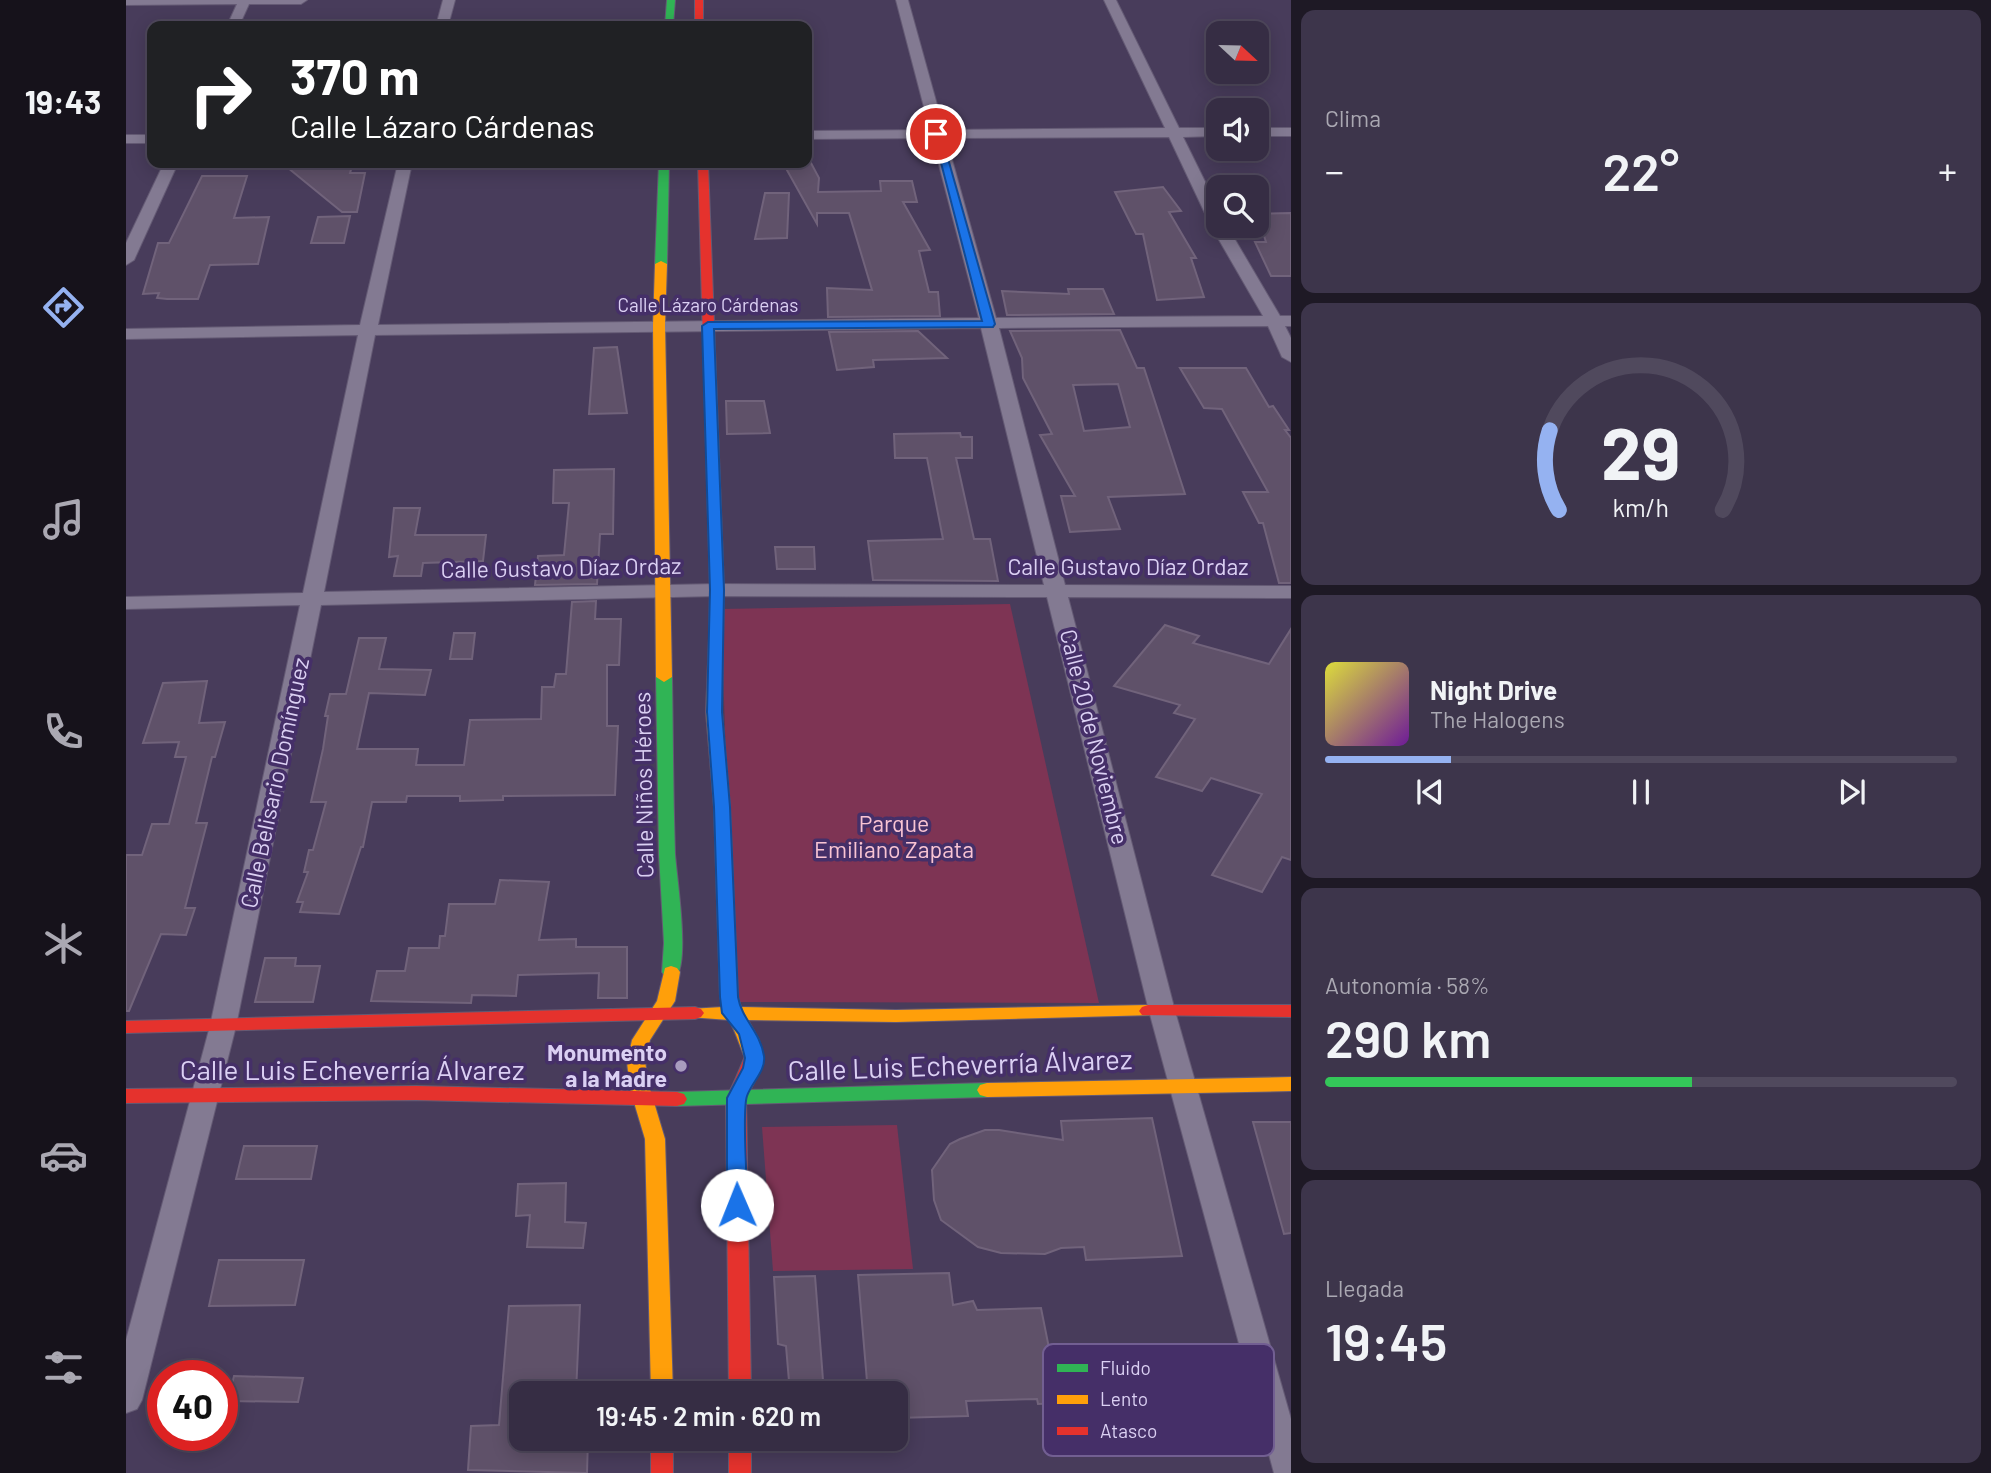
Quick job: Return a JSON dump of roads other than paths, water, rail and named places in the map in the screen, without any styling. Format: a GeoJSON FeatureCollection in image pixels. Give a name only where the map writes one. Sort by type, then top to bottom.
{"type":"FeatureCollection","features":[{"type":"Feature","properties":{"kind":"street"},"geometry":{"type":"LineString","coordinates":[[235,21],[245,0]]}},
{"type":"Feature","properties":{"kind":"street"},"geometry":{"type":"LineString","coordinates":[[126,1],[301,0]]}},
{"type":"Feature","properties":{"kind":"street"},"geometry":{"type":"LineString","coordinates":[[443,21],[449,0]]}},
{"type":"Feature","properties":{"kind":"street"},"geometry":{"type":"LineString","coordinates":[[669,21],[670,0]]}},
{"type":"Feature","properties":{"kind":"street"},"geometry":{"type":"LineString","coordinates":[[699,0],[699,21]]}},
{"type":"Feature","properties":{"kind":"street","name":"Calle 20 de Noviembre"},"geometry":{"type":"LineString","coordinates":[[901,0],[989,324],[1162,1011],[1254,1344]]}},
{"type":"Feature","properties":{"kind":"street"},"geometry":{"type":"LineString","coordinates":[[1110,0],[1206,200]]}},
{"type":"Feature","properties":{"kind":"street"},"geometry":{"type":"LineString","coordinates":[[812,135],[1206,132]]}},
{"type":"Feature","properties":{"kind":"street"},"geometry":{"type":"LineString","coordinates":[[1269,132],[1291,132]]}},
{"type":"Feature","properties":{"kind":"street"},"geometry":{"type":"LineString","coordinates":[[126,139],[147,139]]}},
{"type":"Feature","properties":{"kind":"street"},"geometry":{"type":"LineString","coordinates":[[126,260],[169,168]]}},
{"type":"Feature","properties":{"kind":"street","name":"Calle Belisario Domínguez"},"geometry":{"type":"LineString","coordinates":[[126,1400],[223,1026],[404,168]]}},
{"type":"Feature","properties":{"kind":"street","name":"Calle Niños Héroes"},"geometry":{"type":"LineString","coordinates":[[662,1381],[655,1139],[640,1091],[636,1055],[647,1029],[662,1013],[668,996],[673,942],[667,855],[659,326],[664,168]]}},
{"type":"Feature","properties":{"kind":"street"},"geometry":{"type":"LineString","coordinates":[[702,168],[717,590],[714,712],[722,807],[726,939],[732,1013],[748,1032],[755,1058],[753,1068],[736,1098],[740,1381]]}},
{"type":"Feature","properties":{"kind":"street"},"geometry":{"type":"LineString","coordinates":[[1227,238],[1283,321],[1291,358]]}},
{"type":"Feature","properties":{"kind":"street","name":"Calle Lázaro Cárdenas"},"geometry":{"type":"LineString","coordinates":[[126,334],[368,329],[1283,321]]}},
{"type":"Feature","properties":{"kind":"street","name":"Calle Gustavo Díaz Ordaz"},"geometry":{"type":"LineString","coordinates":[[126,603],[717,590],[1291,592]]}},
{"type":"Feature","properties":{"kind":"street","name":"Calle Luis Echeverría Álvarez"},"geometry":{"type":"LineString","coordinates":[[126,1027],[662,1013],[896,1016],[1291,1011]]}},
{"type":"Feature","properties":{"kind":"street","name":"Calle Luis Echeverría Álvarez"},"geometry":{"type":"LineString","coordinates":[[126,1096],[415,1093],[645,1100],[1291,1084]]}},
{"type":"Feature","properties":{"kind":"street","name":"Calle 20 de Noviembre"},"geometry":{"type":"LineString","coordinates":[[1274,1415],[1290,1473]]}},
{"type":"Feature","properties":{"kind":"street"},"geometry":{"type":"LineString","coordinates":[[662,1451],[662,1473]]}},
{"type":"Feature","properties":{"kind":"street"},"geometry":{"type":"LineString","coordinates":[[740,1451],[740,1473]]}},
{"type":"Feature","properties":{"kind":"place","name":"Monumento a la Madre"},"geometry":{"type":"Point","coordinates":[681,1066]}},
{"type":"Feature","properties":{"kind":"park label","name":"Parque Emiliano Zapata"},"geometry":{"type":"Point","coordinates":[894,837]}}]}
